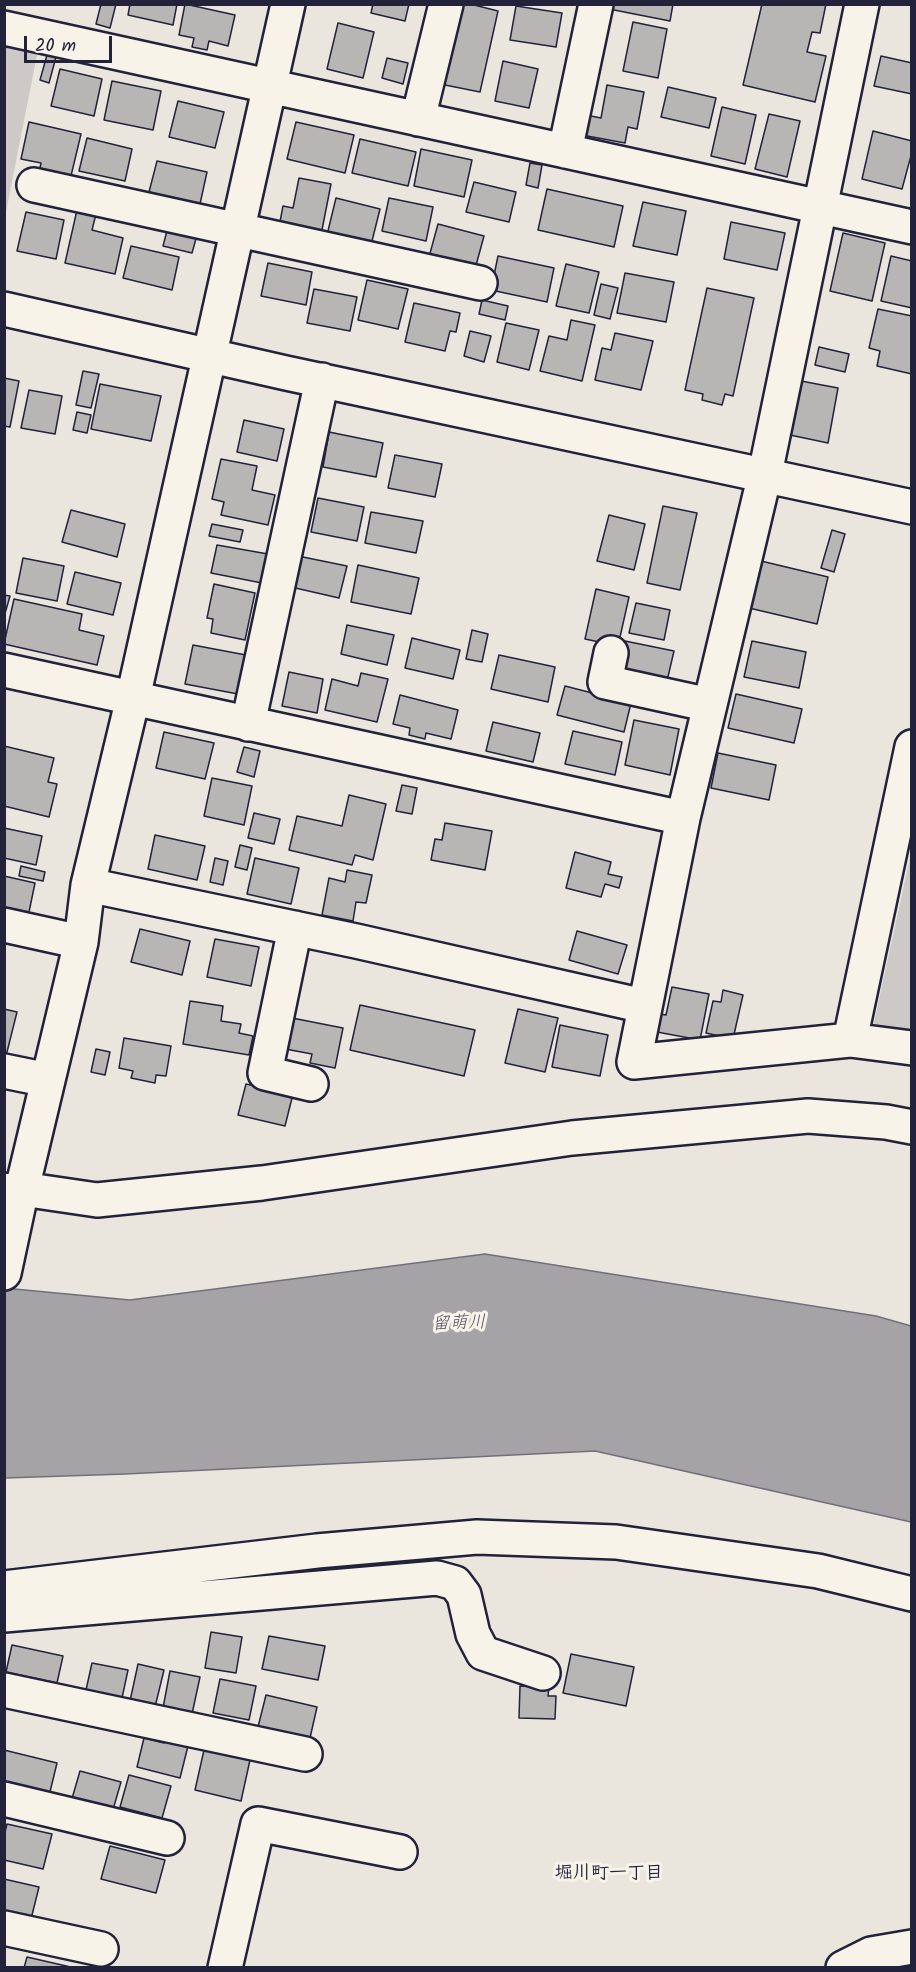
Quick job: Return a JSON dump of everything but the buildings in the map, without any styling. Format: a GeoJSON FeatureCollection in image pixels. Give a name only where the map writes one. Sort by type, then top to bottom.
{"type":"FeatureCollection","features":[{"type":"Feature","properties":{"kind":"street"},"geometry":{"type":"LineString","coordinates":[[4,1272],[15,1196],[48,1080],[81,942],[88,885],[133,698],[288,4]]}},
{"type":"Feature","properties":{"kind":"street"},"geometry":{"type":"LineString","coordinates":[[418,119],[446,4]]}},
{"type":"Feature","properties":{"kind":"street"},"geometry":{"type":"LineString","coordinates":[[565,151],[596,4]]}},
{"type":"Feature","properties":{"kind":"street"},"geometry":{"type":"LineString","coordinates":[[862,4],[765,474],[683,818],[634,1062],[850,1040],[912,1048]]}},
{"type":"Feature","properties":{"kind":"street"},"geometry":{"type":"LineString","coordinates":[[4,28],[912,227]]}},
{"type":"Feature","properties":{"kind":"street"},"geometry":{"type":"LineString","coordinates":[[34,185],[480,283]]}},
{"type":"Feature","properties":{"kind":"street"},"geometry":{"type":"LineString","coordinates":[[4,309],[209,356],[912,507]]}},
{"type":"Feature","properties":{"kind":"street"},"geometry":{"type":"LineString","coordinates":[[249,724],[322,380]]}},
{"type":"Feature","properties":{"kind":"street"},"geometry":{"type":"LineString","coordinates":[[611,653],[605,682],[710,705]]}},
{"type":"Feature","properties":{"kind":"street"},"geometry":{"type":"LineString","coordinates":[[4,670],[683,818]]}},
{"type":"Feature","properties":{"kind":"street"},"geometry":{"type":"LineString","coordinates":[[850,1040],[912,747]]}},
{"type":"Feature","properties":{"kind":"street"},"geometry":{"type":"LineString","coordinates":[[88,885],[295,928],[644,1006]]}},
{"type":"Feature","properties":{"kind":"street"},"geometry":{"type":"LineString","coordinates":[[4,925],[81,942]]}},
{"type":"Feature","properties":{"kind":"street"},"geometry":{"type":"LineString","coordinates":[[295,928],[265,1073],[311,1084]]}},
{"type":"Feature","properties":{"kind":"street"},"geometry":{"type":"LineString","coordinates":[[4,1071],[48,1080]]}},
{"type":"Feature","properties":{"kind":"street"},"geometry":{"type":"LineString","coordinates":[[15,1196],[109,1199],[262,1183],[572,1138],[808,1116],[886,1122],[912,1127]]}},
{"type":"Feature","properties":{"kind":"street"},"geometry":{"type":"LineString","coordinates":[[4,1588],[317,1551],[477,1537],[616,1542],[818,1570],[912,1594]]}},
{"type":"Feature","properties":{"kind":"street"},"geometry":{"type":"LineString","coordinates":[[4,1615],[437,1578],[455,1583],[464,1595],[472,1634],[483,1653],[543,1673]]}},
{"type":"Feature","properties":{"kind":"street"},"geometry":{"type":"LineString","coordinates":[[4,1690],[304,1754]]}},
{"type":"Feature","properties":{"kind":"street"},"geometry":{"type":"LineString","coordinates":[[4,1799],[166,1838]]}},
{"type":"Feature","properties":{"kind":"street"},"geometry":{"type":"LineString","coordinates":[[225,1968],[258,1824],[400,1852]]}},
{"type":"Feature","properties":{"kind":"street"},"geometry":{"type":"LineString","coordinates":[[4,1928],[101,1949]]}},
{"type":"Feature","properties":{"kind":"street"},"geometry":{"type":"LineString","coordinates":[[843,1968],[871,1954],[912,1947]]}},
{"type":"Feature","properties":{"kind":"shaded area"},"geometry":{"type":"Polygon","coordinates":[[[5,43],[38,50],[5,217],[5,43]]]}},
{"type":"Feature","properties":{"kind":"shaded area"},"geometry":{"type":"Polygon","coordinates":[[[911,853],[911,1035],[873,1027],[911,853]]]}},
{"type":"Feature","properties":{"kind":"water","name":"留萌川"},"geometry":{"type":"Polygon","coordinates":[[[485,1254],[876,1316],[911,1326],[911,1522],[595,1451],[5,1478],[4,1288],[130,1300],[485,1254]]]}},
{"type":"Feature","properties":{"kind":"district","name":"堀川町一丁目"},"geometry":{"type":"Point","coordinates":[609,1875]}}]}
